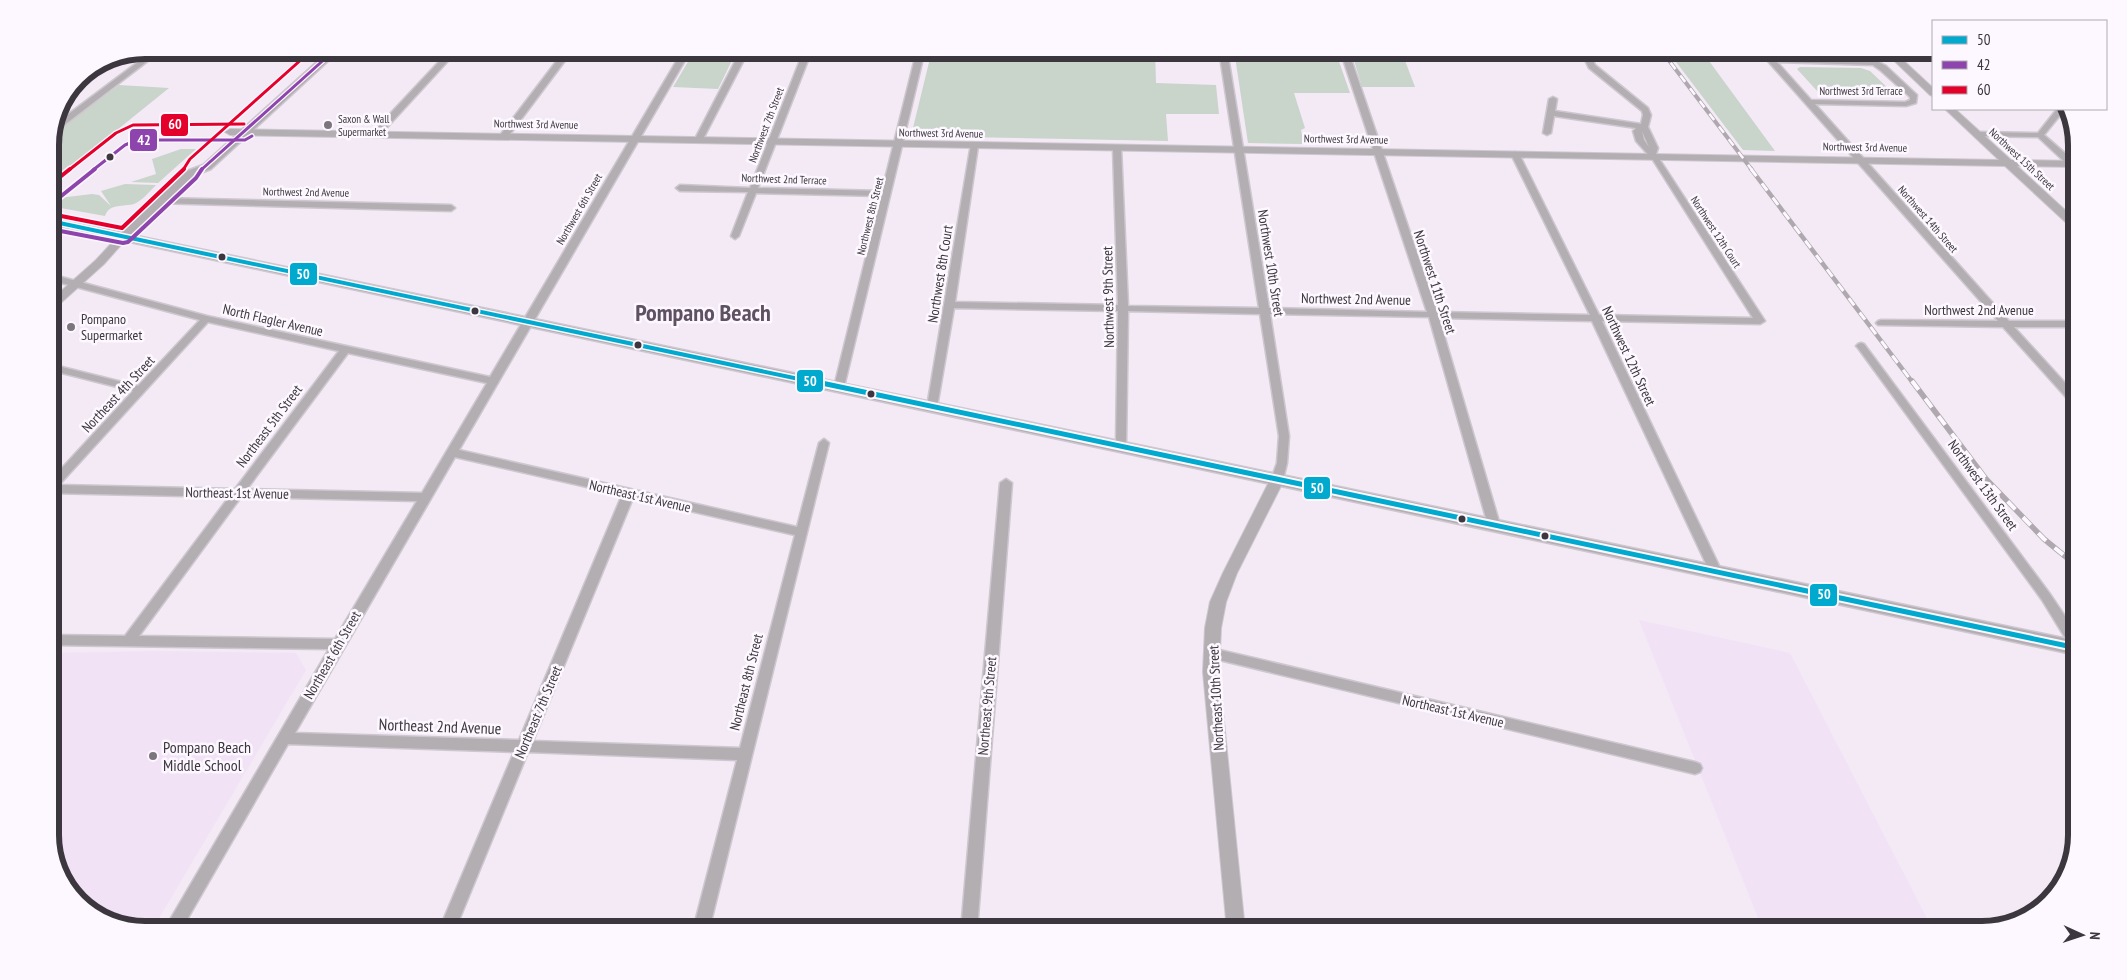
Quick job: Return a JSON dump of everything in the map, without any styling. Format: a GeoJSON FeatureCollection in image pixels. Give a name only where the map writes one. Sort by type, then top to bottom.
{"type":"FeatureCollection","features":[{"type":"Feature","properties":{"kind":"main road"},"geometry":{"type":"LineString","coordinates":[[191,173],[194,164],[313,59]]}},
{"type":"Feature","properties":{"kind":"main road"},"geometry":{"type":"LineString","coordinates":[[124,236],[191,173],[207,167],[325,59]]}},
{"type":"Feature","properties":{"kind":"main road"},"geometry":{"type":"LineString","coordinates":[[273,93],[286,94]]}},
{"type":"Feature","properties":{"kind":"main road"},"geometry":{"type":"LineString","coordinates":[[59,223],[2068,645]]}},
{"type":"Feature","properties":{"kind":"street"},"geometry":{"type":"LineString","coordinates":[[62,122],[146,59]]}},
{"type":"Feature","properties":{"kind":"street"},"geometry":{"type":"LineString","coordinates":[[376,134],[446,59]]}},
{"type":"Feature","properties":{"kind":"street"},"geometry":{"type":"LineString","coordinates":[[504,136],[562,59]]}},
{"type":"Feature","properties":{"kind":"street","name":"Northwest 6th Street"},"geometry":{"type":"LineString","coordinates":[[493,381],[682,59]]}},
{"type":"Feature","properties":{"kind":"street"},"geometry":{"type":"LineString","coordinates":[[700,139],[740,59]]}},
{"type":"Feature","properties":{"kind":"street","name":"Northwest 7th Street"},"geometry":{"type":"LineString","coordinates":[[735,236],[804,59]]}},
{"type":"Feature","properties":{"kind":"street","name":"Northwest 8th Street"},"geometry":{"type":"LineString","coordinates":[[839,387],[919,59]]}},
{"type":"Feature","properties":{"kind":"street","name":"Northwest 10th Street"},"geometry":{"type":"LineString","coordinates":[[1224,59],[1266,311],[1284,436],[1282,463],[1277,480]]}},
{"type":"Feature","properties":{"kind":"street","name":"Northwest 11th Street"},"geometry":{"type":"LineString","coordinates":[[1347,59],[1433,314],[1494,525]]}},
{"type":"Feature","properties":{"kind":"street"},"geometry":{"type":"LineString","coordinates":[[1588,59],[1592,66],[1645,110],[1647,115],[1644,127],[1637,131],[1638,138],[1652,156]]}},
{"type":"Feature","properties":{"kind":"street"},"geometry":{"type":"LineString","coordinates":[[1897,59],[1932,92]]}},
{"type":"Feature","properties":{"kind":"street","name":"Northwest 3rd Terrace"},"geometry":{"type":"LineString","coordinates":[[1771,60],[1874,63],[1883,68],[1914,97],[1913,101],[1906,104],[1809,102]]}},
{"type":"Feature","properties":{"kind":"street","name":"Northwest 14th Street"},"geometry":{"type":"LineString","coordinates":[[1771,60],[2068,393]]}},
{"type":"Feature","properties":{"kind":"street"},"geometry":{"type":"LineString","coordinates":[[1547,133],[1553,99]]}},
{"type":"Feature","properties":{"kind":"street","name":"Northwest 15th Street"},"geometry":{"type":"LineString","coordinates":[[1951,110],[2068,219]]}},
{"type":"Feature","properties":{"kind":"street"},"geometry":{"type":"LineString","coordinates":[[2040,135],[2060,110]]}},
{"type":"Feature","properties":{"kind":"street"},"geometry":{"type":"LineString","coordinates":[[1551,113],[1644,127]]}},
{"type":"Feature","properties":{"kind":"street","name":"Northwest 3rd Avenue"},"geometry":{"type":"LineString","coordinates":[[230,132],[2068,164]]}},
{"type":"Feature","properties":{"kind":"street"},"geometry":{"type":"LineString","coordinates":[[1977,134],[2040,135],[2068,159]]}},
{"type":"Feature","properties":{"kind":"street","name":"Northwest 8th Court"},"geometry":{"type":"LineString","coordinates":[[932,407],[950,305],[974,146]]}},
{"type":"Feature","properties":{"kind":"street","name":"Northwest 9th Street"},"geometry":{"type":"LineString","coordinates":[[1117,148],[1123,308],[1121,446]]}},
{"type":"Feature","properties":{"kind":"street","name":"Northwest 12th Street"},"geometry":{"type":"LineString","coordinates":[[1515,154],[1596,318],[1716,572]]}},
{"type":"Feature","properties":{"kind":"street","name":"Northwest 12th Court"},"geometry":{"type":"LineString","coordinates":[[1652,156],[1760,321]]}},
{"type":"Feature","properties":{"kind":"street","name":"Northwest 2nd Terrace"},"geometry":{"type":"LineString","coordinates":[[680,188],[887,194]]}},
{"type":"Feature","properties":{"kind":"street","name":"Northwest 2nd Avenue"},"geometry":{"type":"LineString","coordinates":[[160,201],[451,208]]}},
{"type":"Feature","properties":{"kind":"street"},"geometry":{"type":"LineString","coordinates":[[59,299],[124,236]]}},
{"type":"Feature","properties":{"kind":"street","name":"North Flagler Avenue"},"geometry":{"type":"LineString","coordinates":[[59,279],[206,319],[493,381]]}},
{"type":"Feature","properties":{"kind":"street","name":"Northwest 2nd Avenue"},"geometry":{"type":"LineString","coordinates":[[950,305],[1760,321]]}},
{"type":"Feature","properties":{"kind":"street","name":"Northeast 4th Street"},"geometry":{"type":"LineString","coordinates":[[59,479],[206,319]]}},
{"type":"Feature","properties":{"kind":"street","name":"Northwest 2nd Avenue"},"geometry":{"type":"LineString","coordinates":[[1881,323],[2068,324]]}},
{"type":"Feature","properties":{"kind":"street","name":"Northwest 13th Street"},"geometry":{"type":"LineString","coordinates":[[1861,346],[2046,597],[2068,632]]}},
{"type":"Feature","properties":{"kind":"street","name":"Northeast 5th Street"},"geometry":{"type":"LineString","coordinates":[[128,640],[345,350]]}},
{"type":"Feature","properties":{"kind":"street"},"geometry":{"type":"LineString","coordinates":[[59,369],[141,390]]}},
{"type":"Feature","properties":{"kind":"street","name":"Northeast 6th Street"},"geometry":{"type":"LineString","coordinates":[[177,921],[493,381]]}},
{"type":"Feature","properties":{"kind":"street","name":"Northeast 8th Street"},"geometry":{"type":"LineString","coordinates":[[703,921],[824,443]]}},
{"type":"Feature","properties":{"kind":"street","name":"Northeast 1st Avenue"},"geometry":{"type":"LineString","coordinates":[[451,452],[628,494],[801,532]]}},
{"type":"Feature","properties":{"kind":"street","name":"Northeast 10th Street"},"geometry":{"type":"LineString","coordinates":[[1235,921],[1211,653],[1218,602],[1258,513],[1277,480]]}},
{"type":"Feature","properties":{"kind":"street","name":"Northeast 9th Street"},"geometry":{"type":"LineString","coordinates":[[970,921],[1006,483]]}},
{"type":"Feature","properties":{"kind":"street","name":"Northeast 1st Avenue"},"geometry":{"type":"LineString","coordinates":[[59,489],[424,497]]}},
{"type":"Feature","properties":{"kind":"street","name":"Northeast 7th Street"},"geometry":{"type":"LineString","coordinates":[[451,921],[628,494]]}},
{"type":"Feature","properties":{"kind":"street"},"geometry":{"type":"LineString","coordinates":[[59,640],[338,644]]}},
{"type":"Feature","properties":{"kind":"street","name":"Northeast 1st Avenue"},"geometry":{"type":"LineString","coordinates":[[1211,653],[1695,768]]}},
{"type":"Feature","properties":{"kind":"street","name":"Northeast 2nd Avenue"},"geometry":{"type":"LineString","coordinates":[[284,738],[745,754]]}},
{"type":"Feature","properties":{"kind":"shaded area"},"geometry":{"type":"Polygon","coordinates":[[[690,59],[733,59],[718,89],[673,87],[690,59]]]}},
{"type":"Feature","properties":{"kind":"shaded area"},"geometry":{"type":"Polygon","coordinates":[[[930,59],[1155,59],[1156,83],[1216,85],[1219,114],[1166,114],[1168,141],[911,136],[930,59]]]}},
{"type":"Feature","properties":{"kind":"shaded area"},"geometry":{"type":"Polygon","coordinates":[[[1235,59],[1338,59],[1350,93],[1294,93],[1305,128],[1301,130],[1304,144],[1248,143],[1235,59]]]}},
{"type":"Feature","properties":{"kind":"shaded area"},"geometry":{"type":"Polygon","coordinates":[[[1354,59],[1404,59],[1415,87],[1362,87],[1354,59]]]}},
{"type":"Feature","properties":{"kind":"shaded area"},"geometry":{"type":"Polygon","coordinates":[[[1674,59],[1708,59],[1775,151],[1743,150],[1674,59]]]}},
{"type":"Feature","properties":{"kind":"shaded area"},"geometry":{"type":"Polygon","coordinates":[[[1800,67],[1861,68],[1870,71],[1892,92],[1888,95],[1819,93],[1797,69],[1800,67]]]}},
{"type":"Feature","properties":{"kind":"shaded area"},"geometry":{"type":"Polygon","coordinates":[[[119,85],[169,88],[59,177],[59,139],[61,128],[119,85]]]}},
{"type":"Feature","properties":{"kind":"shaded area"},"geometry":{"type":"Polygon","coordinates":[[[181,149],[196,149],[158,183],[131,182],[156,174],[152,159],[181,149]]]}},
{"type":"Feature","properties":{"kind":"shaded area"},"geometry":{"type":"Polygon","coordinates":[[[125,184],[156,185],[137,203],[113,207],[105,216],[59,208],[59,198],[92,194],[99,195],[111,206],[101,191],[125,184]]]}},
{"type":"Feature","properties":{"kind":"shaded area"},"geometry":{"type":"Polygon","coordinates":[[[1639,620],[1790,653],[1928,921],[1759,921],[1639,620]]]}},
{"type":"Feature","properties":{"kind":"shaded area","name":"Pompano Beach Middle School"},"geometry":{"type":"Polygon","coordinates":[[[155,651],[296,653],[306,670],[157,921],[128,920],[112,915],[97,907],[73,883],[63,863],[59,841],[59,653],[155,651]]]}},
{"type":"Feature","properties":{"kind":"railway"},"geometry":{"type":"LineString","coordinates":[[1668,59],[1752,170]]}},
{"type":"Feature","properties":{"kind":"railway"},"geometry":{"type":"LineString","coordinates":[[1751,169],[1913,383]]}},
{"type":"Feature","properties":{"kind":"railway"},"geometry":{"type":"LineString","coordinates":[[1912,381],[1986,479],[2044,539],[2068,559]]}},
{"type":"Feature","properties":{"kind":"transit line","name":"60"},"geometry":{"type":"LineString","coordinates":[[59,216],[122,228],[185,168],[190,159],[302,59]]}},
{"type":"Feature","properties":{"kind":"transit line","name":"42"},"geometry":{"type":"LineString","coordinates":[[59,231],[123,243],[128,242],[196,178],[201,170],[325,59]]}},
{"type":"Feature","properties":{"kind":"transit line","name":"60"},"geometry":{"type":"LineString","coordinates":[[59,178],[116,133],[133,125],[244,124]]}},
{"type":"Feature","properties":{"kind":"transit line","name":"42"},"geometry":{"type":"LineString","coordinates":[[59,198],[125,145],[137,140],[245,140],[252,136]]}},
{"type":"Feature","properties":{"kind":"transit line","name":"50"},"geometry":{"type":"LineString","coordinates":[[59,223],[2068,646]]}},
{"type":"Feature","properties":{"kind":"place","name":"Saxon & Wall Supermarket"},"geometry":{"type":"Point","coordinates":[328,125]}},
{"type":"Feature","properties":{"kind":"place","name":"Pompano Supermarket"},"geometry":{"type":"Point","coordinates":[71,327]}},
{"type":"Feature","properties":{"kind":"place","name":"Pompano Beach Middle School"},"geometry":{"type":"Point","coordinates":[153,756]}},
{"type":"Feature","properties":{"kind":"district","name":"Pompano Beach"},"geometry":{"type":"Point","coordinates":[703,312]}}]}
